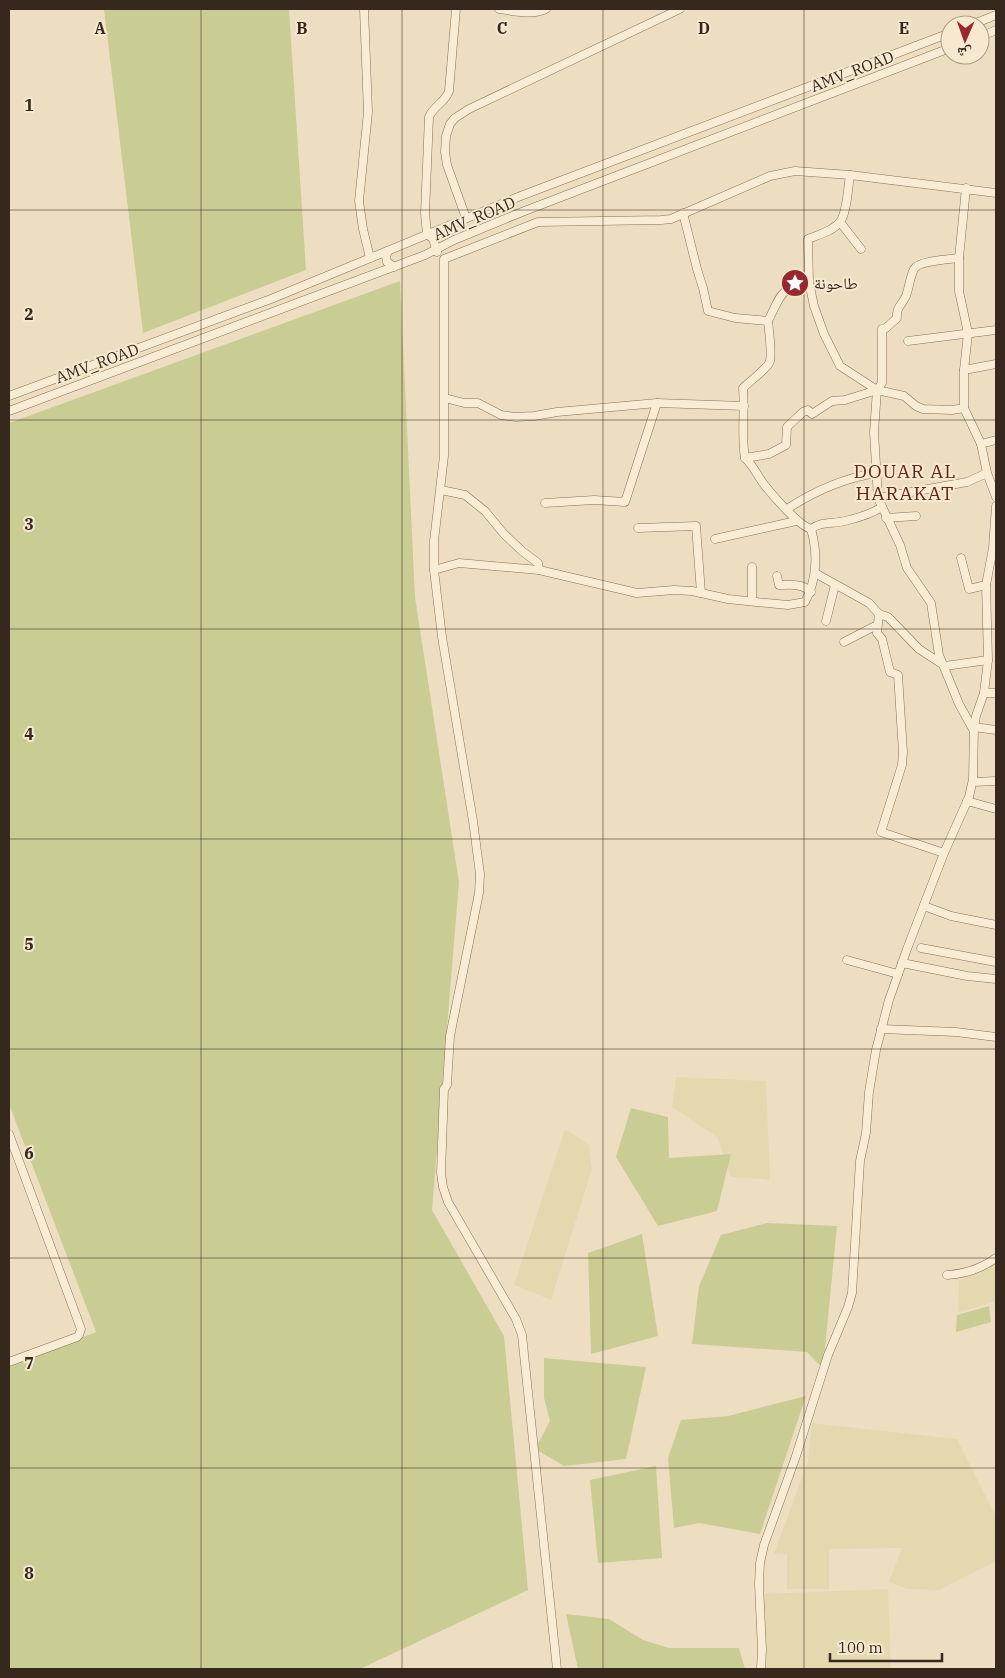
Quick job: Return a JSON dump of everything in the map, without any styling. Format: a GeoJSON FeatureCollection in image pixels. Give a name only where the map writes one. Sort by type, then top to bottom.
{"type":"FeatureCollection","features":[{"type":"Feature","properties":{"kind":"street"},"geometry":{"type":"LineString","coordinates":[[364,9],[368,112],[359,201],[362,229],[370,258]]}},
{"type":"Feature","properties":{"kind":"street"},"geometry":{"type":"LineString","coordinates":[[456,9],[449,91],[446,98],[430,113],[429,117],[425,213],[427,234],[444,259],[444,456],[434,541],[434,570],[442,637],[466,775],[480,874],[479,893],[450,1036],[447,1085],[444,1089],[442,1180],[448,1202],[516,1319],[522,1335],[557,1669]]}},
{"type":"Feature","properties":{"kind":"street"},"geometry":{"type":"LineString","coordinates":[[499,9],[539,12],[546,9]]}},
{"type":"Feature","properties":{"kind":"street"},"geometry":{"type":"LineString","coordinates":[[466,218],[446,159],[446,136],[450,124],[455,118],[469,109],[680,9]]}},
{"type":"Feature","properties":{"kind":"street"},"geometry":{"type":"LineString","coordinates":[[9,396],[271,298],[466,218],[940,37]]}},
{"type":"Feature","properties":{"kind":"street","name":"AMV_ROAD"},"geometry":{"type":"LineString","coordinates":[[9,411],[394,267],[522,212],[940,52]]}},
{"type":"Feature","properties":{"kind":"street"},"geometry":{"type":"LineString","coordinates":[[444,259],[538,222],[671,219],[770,176],[779,174],[804,172],[850,175],[996,193]]}},
{"type":"Feature","properties":{"kind":"street"},"geometry":{"type":"LineString","coordinates":[[850,175],[844,216],[831,229],[808,238],[810,282],[814,306],[824,334],[840,366],[877,390],[904,396],[923,409],[952,410],[964,408]]}},
{"type":"Feature","properties":{"kind":"street"},"geometry":{"type":"LineString","coordinates":[[966,188],[959,258],[959,290],[968,333],[964,370],[964,408],[981,444],[987,473],[996,497]]}},
{"type":"Feature","properties":{"kind":"street"},"geometry":{"type":"LineString","coordinates":[[683,213],[697,269],[704,288],[708,311],[735,318],[768,321]]}},
{"type":"Feature","properties":{"kind":"street"},"geometry":{"type":"LineString","coordinates":[[840,222],[861,249]]}},
{"type":"Feature","properties":{"kind":"street"},"geometry":{"type":"LineString","coordinates":[[388,251],[386,256],[387,262],[394,267]]}},
{"type":"Feature","properties":{"kind":"street"},"geometry":{"type":"LineString","coordinates":[[959,258],[920,264],[914,268],[904,300],[896,312],[897,318],[886,328],[882,329],[882,383],[877,390],[874,432],[878,498],[900,546],[907,568],[931,603],[940,656],[959,704],[974,729]]}},
{"type":"Feature","properties":{"kind":"street"},"geometry":{"type":"LineString","coordinates":[[434,570],[460,563],[538,570],[638,593],[674,590],[752,601],[788,604],[805,602],[811,592],[815,573],[816,556],[811,529],[796,520],[762,483],[745,458],[743,444],[743,388],[765,369],[770,361],[768,321],[785,290],[792,286],[810,282]]}},
{"type":"Feature","properties":{"kind":"street"},"geometry":{"type":"LineString","coordinates":[[271,298],[272,306],[276,312]]}},
{"type":"Feature","properties":{"kind":"street"},"geometry":{"type":"LineString","coordinates":[[250,306],[255,312],[255,319]]}},
{"type":"Feature","properties":{"kind":"street"},"geometry":{"type":"LineString","coordinates":[[908,341],[996,330]]}},
{"type":"Feature","properties":{"kind":"street"},"geometry":{"type":"LineString","coordinates":[[964,370],[996,364]]}},
{"type":"Feature","properties":{"kind":"street"},"geometry":{"type":"LineString","coordinates":[[745,458],[769,454],[786,445],[787,427],[803,412],[808,410],[812,414],[832,401],[845,400],[877,390]]}},
{"type":"Feature","properties":{"kind":"street"},"geometry":{"type":"LineString","coordinates":[[444,398],[464,403],[478,403],[501,415],[516,417],[656,403],[744,406]]}},
{"type":"Feature","properties":{"kind":"street"},"geometry":{"type":"LineString","coordinates":[[544,503],[594,500],[625,502],[656,403]]}},
{"type":"Feature","properties":{"kind":"street"},"geometry":{"type":"LineString","coordinates":[[981,444],[996,440]]}},
{"type":"Feature","properties":{"kind":"street"},"geometry":{"type":"LineString","coordinates":[[787,509],[819,491],[876,473]]}},
{"type":"Feature","properties":{"kind":"street"},"geometry":{"type":"LineString","coordinates":[[878,498],[966,482],[987,473]]}},
{"type":"Feature","properties":{"kind":"street"},"geometry":{"type":"LineString","coordinates":[[441,490],[465,495],[485,511],[504,534],[538,563],[538,570]]}},
{"type":"Feature","properties":{"kind":"street"},"geometry":{"type":"LineString","coordinates":[[761,1669],[762,1650],[758,1584],[760,1563],[764,1545],[795,1459],[828,1355],[846,1314],[852,1293],[860,1161],[866,1133],[869,1092],[881,1029],[902,963],[973,782],[974,729],[976,716],[984,693],[988,660],[986,585],[994,548],[996,506]]}},
{"type":"Feature","properties":{"kind":"street"},"geometry":{"type":"LineString","coordinates":[[811,529],[817,524],[844,522],[864,516],[882,507]]}},
{"type":"Feature","properties":{"kind":"street"},"geometry":{"type":"LineString","coordinates":[[886,518],[916,516]]}},
{"type":"Feature","properties":{"kind":"street"},"geometry":{"type":"LineString","coordinates":[[715,539],[796,520]]}},
{"type":"Feature","properties":{"kind":"street"},"geometry":{"type":"LineString","coordinates":[[638,528],[696,526],[701,593]]}},
{"type":"Feature","properties":{"kind":"street"},"geometry":{"type":"LineString","coordinates":[[961,558],[969,589],[986,585]]}},
{"type":"Feature","properties":{"kind":"street"},"geometry":{"type":"LineString","coordinates":[[752,567],[752,601]]}},
{"type":"Feature","properties":{"kind":"street"},"geometry":{"type":"LineString","coordinates":[[815,573],[869,604],[879,614],[888,617],[919,649],[945,666],[988,660]]}},
{"type":"Feature","properties":{"kind":"street"},"geometry":{"type":"LineString","coordinates":[[777,576],[777,584],[779,585],[806,587],[811,592]]}},
{"type":"Feature","properties":{"kind":"street"},"geometry":{"type":"LineString","coordinates":[[826,621],[835,585]]}},
{"type":"Feature","properties":{"kind":"street"},"geometry":{"type":"LineString","coordinates":[[879,614],[877,632],[882,639],[890,672],[898,675],[903,752],[902,765],[881,832],[944,853]]}},
{"type":"Feature","properties":{"kind":"street"},"geometry":{"type":"LineString","coordinates":[[844,642],[878,624]]}},
{"type":"Feature","properties":{"kind":"street"},"geometry":{"type":"LineString","coordinates":[[987,630],[996,630]]}},
{"type":"Feature","properties":{"kind":"street"},"geometry":{"type":"LineString","coordinates":[[984,693],[996,693]]}},
{"type":"Feature","properties":{"kind":"street"},"geometry":{"type":"LineString","coordinates":[[974,729],[996,730]]}},
{"type":"Feature","properties":{"kind":"street"},"geometry":{"type":"LineString","coordinates":[[973,782],[996,781]]}},
{"type":"Feature","properties":{"kind":"street"},"geometry":{"type":"LineString","coordinates":[[967,801],[996,808]]}},
{"type":"Feature","properties":{"kind":"street"},"geometry":{"type":"LineString","coordinates":[[924,906],[951,916],[996,925]]}},
{"type":"Feature","properties":{"kind":"street"},"geometry":{"type":"LineString","coordinates":[[921,948],[996,962]]}},
{"type":"Feature","properties":{"kind":"street"},"geometry":{"type":"LineString","coordinates":[[847,960],[898,974]]}},
{"type":"Feature","properties":{"kind":"street"},"geometry":{"type":"LineString","coordinates":[[902,963],[967,976],[996,979]]}},
{"type":"Feature","properties":{"kind":"street"},"geometry":{"type":"LineString","coordinates":[[881,1029],[956,1032],[996,1036]]}},
{"type":"Feature","properties":{"kind":"street"},"geometry":{"type":"LineString","coordinates":[[9,1134],[81,1329],[77,1336],[9,1362]]}},
{"type":"Feature","properties":{"kind":"street"},"geometry":{"type":"LineString","coordinates":[[947,1275],[979,1268],[996,1258]]}},
{"type":"Feature","properties":{"kind":"shaded area"},"geometry":{"type":"Polygon","coordinates":[[[676,1077],[766,1081],[770,1180],[731,1177],[718,1138],[672,1107],[676,1077]]]}},
{"type":"Feature","properties":{"kind":"shaded area"},"geometry":{"type":"Polygon","coordinates":[[[565,1129],[589,1145],[592,1169],[551,1300],[514,1285],[565,1129]]]}},
{"type":"Feature","properties":{"kind":"shaded area"},"geometry":{"type":"Polygon","coordinates":[[[996,1263],[996,1323],[994,1302],[958,1312],[959,1281],[996,1263]]]}},
{"type":"Feature","properties":{"kind":"shaded area"},"geometry":{"type":"Polygon","coordinates":[[[812,1423],[957,1439],[996,1517],[996,1561],[939,1590],[907,1589],[889,1582],[902,1548],[829,1549],[829,1589],[787,1589],[787,1554],[774,1554],[808,1461],[812,1423]]]}},
{"type":"Feature","properties":{"kind":"shaded area"},"geometry":{"type":"Polygon","coordinates":[[[888,1589],[891,1669],[766,1669],[763,1594],[888,1589]]]}},
{"type":"Feature","properties":{"kind":"green space"},"geometry":{"type":"Polygon","coordinates":[[[104,9],[289,9],[306,270],[143,333],[104,9]]]}},
{"type":"Feature","properties":{"kind":"green space"},"geometry":{"type":"Polygon","coordinates":[[[400,281],[415,597],[459,882],[432,1210],[504,1336],[528,1590],[360,1669],[9,1669],[9,1367],[96,1332],[9,1104],[9,423],[400,281]]]}},
{"type":"Feature","properties":{"kind":"green space"},"geometry":{"type":"Polygon","coordinates":[[[631,1108],[668,1117],[669,1158],[731,1154],[717,1211],[658,1226],[616,1157],[631,1108]]]}},
{"type":"Feature","properties":{"kind":"green space"},"geometry":{"type":"Polygon","coordinates":[[[767,1223],[837,1226],[823,1369],[807,1352],[692,1344],[699,1286],[721,1235],[767,1223]]]}},
{"type":"Feature","properties":{"kind":"green space"},"geometry":{"type":"Polygon","coordinates":[[[642,1234],[658,1336],[591,1354],[588,1253],[642,1234]]]}},
{"type":"Feature","properties":{"kind":"green space"},"geometry":{"type":"Polygon","coordinates":[[[989,1306],[991,1322],[956,1332],[957,1315],[989,1306]]]}},
{"type":"Feature","properties":{"kind":"green space"},"geometry":{"type":"Polygon","coordinates":[[[544,1358],[646,1367],[626,1459],[564,1466],[535,1449],[550,1421],[544,1398],[544,1358]]]}},
{"type":"Feature","properties":{"kind":"green space"},"geometry":{"type":"Polygon","coordinates":[[[806,1396],[760,1534],[699,1523],[674,1528],[668,1458],[681,1420],[728,1416],[806,1396]]]}},
{"type":"Feature","properties":{"kind":"green space"},"geometry":{"type":"Polygon","coordinates":[[[656,1466],[662,1558],[598,1563],[590,1480],[656,1466]]]}},
{"type":"Feature","properties":{"kind":"green space"},"geometry":{"type":"Polygon","coordinates":[[[566,1614],[609,1619],[643,1640],[669,1648],[739,1648],[745,1669],[578,1669],[566,1614]]]}},
{"type":"Feature","properties":{"kind":"place","name":"طاحونة"},"geometry":{"type":"Point","coordinates":[795,283]}},
{"type":"Feature","properties":{"kind":"district","name":"DOUAR AL HARAKAT"},"geometry":{"type":"Point","coordinates":[905,482]}}]}
